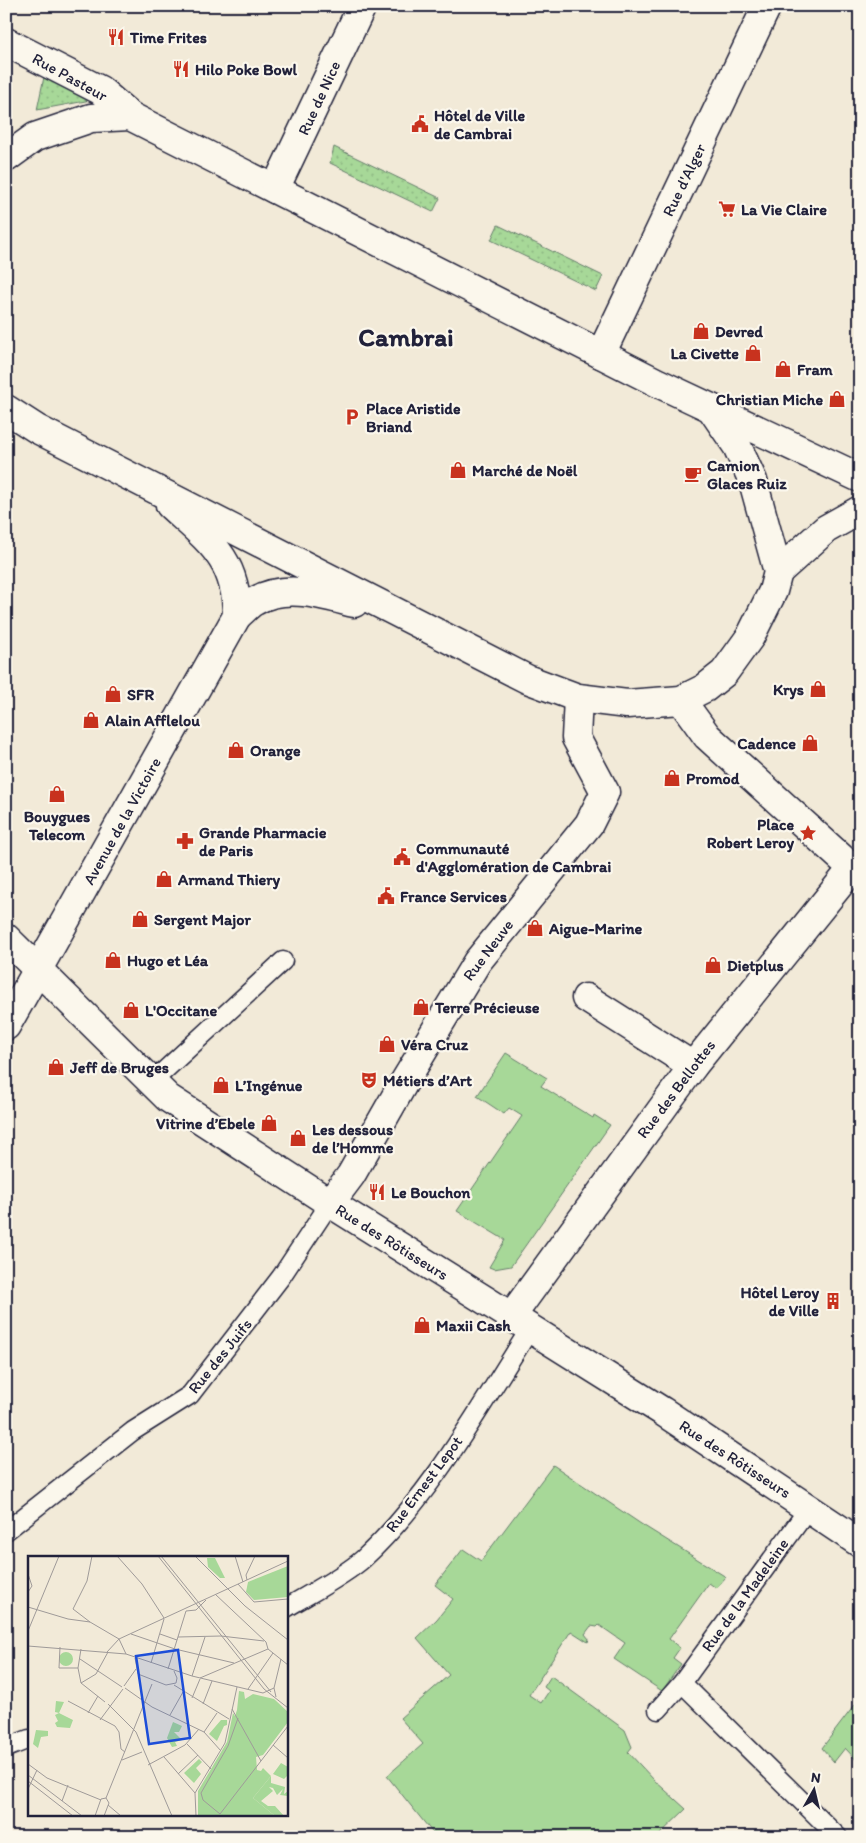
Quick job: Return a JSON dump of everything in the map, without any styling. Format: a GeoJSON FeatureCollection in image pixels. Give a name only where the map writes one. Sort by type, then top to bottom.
{"type":"FeatureCollection","features":[{"type":"Feature","properties":{"kind":"street","name":"Rue de Nice"},"geometry":{"type":"LineString","coordinates":[[275,189],[362,6]]}},
{"type":"Feature","properties":{"kind":"street","name":"Rue d'Alger"},"geometry":{"type":"LineString","coordinates":[[601,354],[767,6]]}},
{"type":"Feature","properties":{"kind":"street","name":"Rue Pasteur"},"geometry":{"type":"LineString","coordinates":[[6,42],[100,90],[130,116]]}},
{"type":"Feature","properties":{"kind":"street"},"geometry":{"type":"LineString","coordinates":[[6,158],[36,138],[92,118],[130,116],[601,354],[860,478]]}},
{"type":"Feature","properties":{"kind":"street"},"geometry":{"type":"LineString","coordinates":[[6,409],[37,428],[527,680],[578,698],[626,704],[681,700],[704,688],[724,673],[750,637],[773,591],[778,572],[753,481],[737,446],[711,408]]}},
{"type":"Feature","properties":{"kind":"street"},"geometry":{"type":"LineString","coordinates":[[149,486],[203,535],[227,563],[237,595],[237,616]]}},
{"type":"Feature","properties":{"kind":"street"},"geometry":{"type":"LineString","coordinates":[[778,572],[826,529],[860,510]]}},
{"type":"Feature","properties":{"kind":"street"},"geometry":{"type":"LineString","coordinates":[[237,616],[255,601],[287,590],[320,594],[402,615]]}},
{"type":"Feature","properties":{"kind":"street","name":"Avenue de la Victoire"},"geometry":{"type":"LineString","coordinates":[[6,1026],[237,616]]}},
{"type":"Feature","properties":{"kind":"street","name":"Rue Neuve"},"geometry":{"type":"LineString","coordinates":[[330,1203],[351,1176],[403,1084],[476,962],[589,824],[605,792],[576,738],[578,698]]}},
{"type":"Feature","properties":{"kind":"street"},"geometry":{"type":"LineString","coordinates":[[681,700],[707,736],[856,872]]}},
{"type":"Feature","properties":{"kind":"street","name":"Rue des Bellottes"},"geometry":{"type":"LineString","coordinates":[[520,1323],[693,1066],[856,872]]}},
{"type":"Feature","properties":{"kind":"street","name":"Rue des Rôtisseurs"},"geometry":{"type":"LineString","coordinates":[[6,938],[39,968],[168,1098],[330,1203],[662,1411],[809,1508]]}},
{"type":"Feature","properties":{"kind":"street"},"geometry":{"type":"LineString","coordinates":[[586,998],[693,1066]]}},
{"type":"Feature","properties":{"kind":"street"},"geometry":{"type":"LineString","coordinates":[[809,1508],[860,1543]]}},
{"type":"Feature","properties":{"kind":"lane"},"geometry":{"type":"LineString","coordinates":[[152,1082],[283,962]]}},
{"type":"Feature","properties":{"kind":"lane","name":"Rue des Juifs"},"geometry":{"type":"LineString","coordinates":[[6,1531],[132,1431],[190,1395],[275,1285],[330,1203]]}},
{"type":"Feature","properties":{"kind":"lane","name":"Rue Ernest Lepot"},"geometry":{"type":"LineString","coordinates":[[288,1607],[361,1560],[416,1501],[448,1455],[520,1323]]}},
{"type":"Feature","properties":{"kind":"lane","name":"Rue de la Madeleine"},"geometry":{"type":"LineString","coordinates":[[658,1710],[682,1683],[809,1508]]}},
{"type":"Feature","properties":{"kind":"lane"},"geometry":{"type":"LineString","coordinates":[[682,1683],[838,1837]]}},
{"type":"Feature","properties":{"kind":"lane"},"geometry":{"type":"LineString","coordinates":[[6,1748],[28,1739]]}},
{"type":"Feature","properties":{"kind":"green space"},"geometry":{"type":"Polygon","coordinates":[[[44,77],[91,100],[37,110],[44,77]]]}},
{"type":"Feature","properties":{"kind":"green space"},"geometry":{"type":"Polygon","coordinates":[[[334,147],[440,198],[433,212],[330,163],[334,147]]]}},
{"type":"Feature","properties":{"kind":"green space"},"geometry":{"type":"Polygon","coordinates":[[[498,225],[603,276],[596,291],[491,240],[498,225]]]}},
{"type":"Feature","properties":{"kind":"green space"},"geometry":{"type":"Polygon","coordinates":[[[506,1053],[547,1078],[541,1086],[593,1118],[594,1115],[610,1125],[511,1266],[494,1269],[489,1267],[505,1240],[457,1211],[522,1116],[509,1108],[504,1114],[477,1096],[506,1053]]]}},
{"type":"Feature","properties":{"kind":"green space"},"geometry":{"type":"Polygon","coordinates":[[[553,1465],[641,1524],[726,1577],[716,1588],[709,1583],[669,1639],[680,1648],[673,1658],[681,1664],[662,1691],[614,1659],[625,1643],[599,1625],[597,1627],[591,1626],[585,1634],[589,1639],[588,1642],[571,1631],[529,1695],[541,1703],[549,1691],[544,1687],[551,1676],[625,1730],[632,1747],[628,1752],[654,1780],[686,1809],[657,1837],[622,1837],[617,1830],[607,1837],[436,1837],[387,1776],[423,1744],[400,1718],[449,1675],[417,1638],[437,1619],[453,1599],[435,1585],[463,1549],[481,1561],[553,1465]]]}},
{"type":"Feature","properties":{"kind":"green space"},"geometry":{"type":"Polygon","coordinates":[[[860,1698],[860,1764],[845,1748],[834,1762],[822,1748],[860,1698]]]}},
{"type":"Feature","properties":{"kind":"place","name":"Time Frites"},"geometry":{"type":"Point","coordinates":[116,37]}},
{"type":"Feature","properties":{"kind":"place","name":"Hilo Poke Bowl"},"geometry":{"type":"Point","coordinates":[181,69]}},
{"type":"Feature","properties":{"kind":"place","name":"Hôtel de Ville de Cambrai"},"geometry":{"type":"Point","coordinates":[420,124]}},
{"type":"Feature","properties":{"kind":"place","name":"La Vie Claire"},"geometry":{"type":"Point","coordinates":[727,209]}},
{"type":"Feature","properties":{"kind":"place","name":"Devred"},"geometry":{"type":"Point","coordinates":[701,331]}},
{"type":"Feature","properties":{"kind":"place","name":"La Civette"},"geometry":{"type":"Point","coordinates":[753,353]}},
{"type":"Feature","properties":{"kind":"place","name":"Fram"},"geometry":{"type":"Point","coordinates":[783,369]}},
{"type":"Feature","properties":{"kind":"place","name":"Christian Miche"},"geometry":{"type":"Point","coordinates":[837,399]}},
{"type":"Feature","properties":{"kind":"place","name":"Place Aristide Briand"},"geometry":{"type":"Point","coordinates":[352,417]}},
{"type":"Feature","properties":{"kind":"place","name":"Marché de Noël"},"geometry":{"type":"Point","coordinates":[458,470]}},
{"type":"Feature","properties":{"kind":"place","name":"Camion Glaces Ruiz"},"geometry":{"type":"Point","coordinates":[693,474]}},
{"type":"Feature","properties":{"kind":"place","name":"Krys"},"geometry":{"type":"Point","coordinates":[818,689]}},
{"type":"Feature","properties":{"kind":"place","name":"SFR"},"geometry":{"type":"Point","coordinates":[113,694]}},
{"type":"Feature","properties":{"kind":"place","name":"Alain Afflelou"},"geometry":{"type":"Point","coordinates":[91,720]}},
{"type":"Feature","properties":{"kind":"place","name":"Cadence"},"geometry":{"type":"Point","coordinates":[810,743]}},
{"type":"Feature","properties":{"kind":"place","name":"Orange"},"geometry":{"type":"Point","coordinates":[236,750]}},
{"type":"Feature","properties":{"kind":"place","name":"Promod"},"geometry":{"type":"Point","coordinates":[672,778]}},
{"type":"Feature","properties":{"kind":"place","name":"Bouygues Telecom"},"geometry":{"type":"Point","coordinates":[57,794]}},
{"type":"Feature","properties":{"kind":"place","name":"Place Robert Leroy"},"geometry":{"type":"Point","coordinates":[808,833]}},
{"type":"Feature","properties":{"kind":"place","name":"Grande Pharmacie de Paris"},"geometry":{"type":"Point","coordinates":[185,841]}},
{"type":"Feature","properties":{"kind":"place","name":"Communauté d'Agglomération de Cambrai"},"geometry":{"type":"Point","coordinates":[402,857]}},
{"type":"Feature","properties":{"kind":"place","name":"Armand Thiery"},"geometry":{"type":"Point","coordinates":[164,879]}},
{"type":"Feature","properties":{"kind":"place","name":"France Services"},"geometry":{"type":"Point","coordinates":[386,896]}},
{"type":"Feature","properties":{"kind":"place","name":"Sergent Major"},"geometry":{"type":"Point","coordinates":[140,919]}},
{"type":"Feature","properties":{"kind":"place","name":"Aigue-Marine"},"geometry":{"type":"Point","coordinates":[535,928]}},
{"type":"Feature","properties":{"kind":"place","name":"Hugo et Léa"},"geometry":{"type":"Point","coordinates":[113,960]}},
{"type":"Feature","properties":{"kind":"place","name":"Dietplus"},"geometry":{"type":"Point","coordinates":[713,965]}},
{"type":"Feature","properties":{"kind":"place","name":"Terre Précieuse"},"geometry":{"type":"Point","coordinates":[421,1007]}},
{"type":"Feature","properties":{"kind":"place","name":"L'Occitane"},"geometry":{"type":"Point","coordinates":[131,1010]}},
{"type":"Feature","properties":{"kind":"place","name":"Véra Cruz"},"geometry":{"type":"Point","coordinates":[387,1044]}},
{"type":"Feature","properties":{"kind":"place","name":"Jeff de Bruges"},"geometry":{"type":"Point","coordinates":[56,1067]}},
{"type":"Feature","properties":{"kind":"place","name":"Métiers d’Art"},"geometry":{"type":"Point","coordinates":[369,1080]}},
{"type":"Feature","properties":{"kind":"place","name":"L’Ingénue"},"geometry":{"type":"Point","coordinates":[221,1085]}},
{"type":"Feature","properties":{"kind":"place","name":"Vitrine d’Ebele"},"geometry":{"type":"Point","coordinates":[269,1123]}},
{"type":"Feature","properties":{"kind":"place","name":"Les dessous de l’Homme"},"geometry":{"type":"Point","coordinates":[298,1138]}},
{"type":"Feature","properties":{"kind":"place","name":"Le Bouchon"},"geometry":{"type":"Point","coordinates":[377,1192]}},
{"type":"Feature","properties":{"kind":"place","name":"Hôtel Leroy de Ville"},"geometry":{"type":"Point","coordinates":[833,1301]}},
{"type":"Feature","properties":{"kind":"place","name":"Maxii Cash"},"geometry":{"type":"Point","coordinates":[422,1325]}},
{"type":"Feature","properties":{"kind":"district","name":"Cambrai"},"geometry":{"type":"Point","coordinates":[406,337]}}]}
